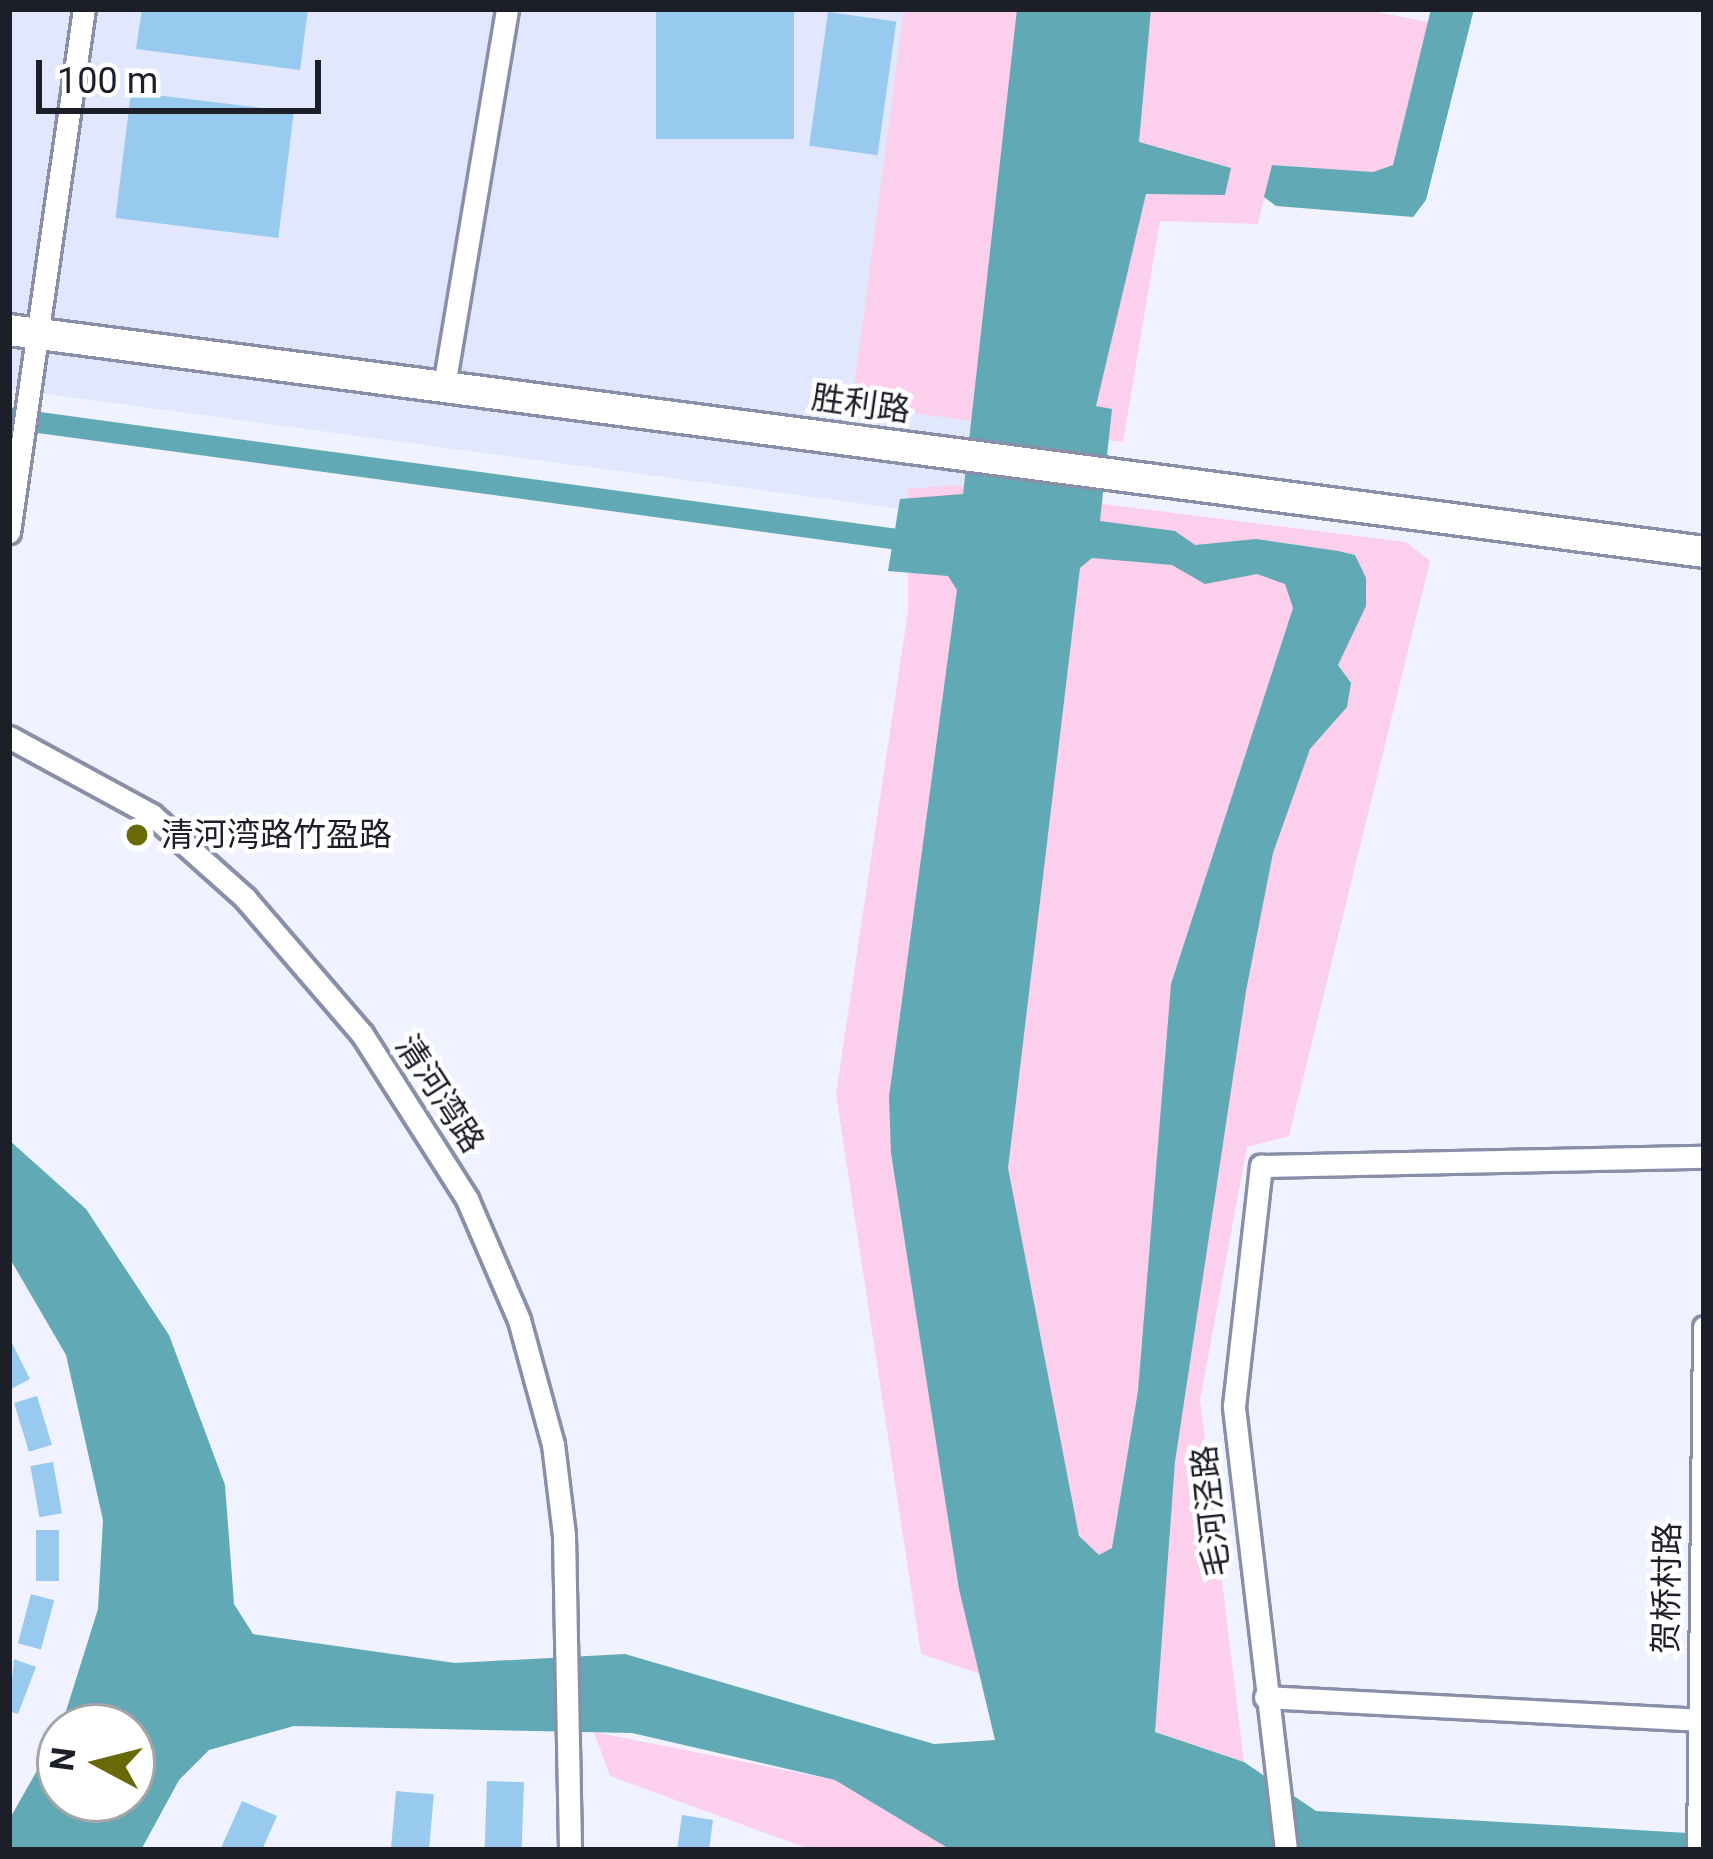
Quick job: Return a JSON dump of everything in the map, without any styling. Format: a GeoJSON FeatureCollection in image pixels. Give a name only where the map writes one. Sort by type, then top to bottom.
{"type":"FeatureCollection","features":[{"type":"Feature","properties":{"kind":"main road","name":"胜利路"},"geometry":{"type":"LineString","coordinates":[[9,331],[1704,552]]}},
{"type":"Feature","properties":{"kind":"street"},"geometry":{"type":"LineString","coordinates":[[9,532],[24,465],[84,9]]}},
{"type":"Feature","properties":{"kind":"street"},"geometry":{"type":"LineString","coordinates":[[444,386],[507,9]]}},
{"type":"Feature","properties":{"kind":"street","name":"清河湾路"},"geometry":{"type":"LineString","coordinates":[[9,737],[106,785],[203,858],[311,969],[436,1144],[497,1265],[538,1381],[565,1535],[570,1850]]}},
{"type":"Feature","properties":{"kind":"street","name":"毛河泾路"},"geometry":{"type":"LineString","coordinates":[[1286,1850],[1234,1406],[1262,1166],[1704,1157]]}},
{"type":"Feature","properties":{"kind":"street","name":"贺桥村路"},"geometry":{"type":"LineString","coordinates":[[1698,1850],[1704,1327]]}},
{"type":"Feature","properties":{"kind":"street"},"geometry":{"type":"LineString","coordinates":[[1265,1697],[1697,1720]]}},
{"type":"Feature","properties":{"kind":"shaded area"},"geometry":{"type":"Polygon","coordinates":[[[9,9],[1017,9],[960,517],[9,389],[9,9]]]}},
{"type":"Feature","properties":{"kind":"shaded area"},"geometry":{"type":"Polygon","coordinates":[[[904,9],[1363,9],[1428,22],[1393,165],[1373,172],[1272,165],[1258,224],[1160,221],[1123,442],[870,407],[871,393],[854,389],[904,9]]]}},
{"type":"Feature","properties":{"kind":"shaded area"},"geometry":{"type":"Polygon","coordinates":[[[952,485],[1406,542],[1430,561],[1289,1136],[1247,1147],[1200,1400],[1244,1762],[921,1654],[836,1094],[908,611],[908,489],[952,485]]]}},
{"type":"Feature","properties":{"kind":"shaded area"},"geometry":{"type":"Polygon","coordinates":[[[594,1732],[835,1780],[951,1850],[812,1850],[610,1776],[594,1732]]]}},
{"type":"Feature","properties":{"kind":"water"},"geometry":{"type":"Polygon","coordinates":[[[1017,9],[1151,9],[1139,142],[1231,168],[1225,195],[1146,194],[1096,406],[1112,409],[1100,521],[1175,531],[1195,545],[1256,539],[1338,551],[1355,555],[1366,578],[1366,606],[1338,665],[1351,683],[1347,707],[1310,749],[1273,853],[1246,991],[1175,1462],[1155,1732],[1244,1762],[1316,1811],[1704,1834],[1704,1850],[951,1850],[835,1780],[632,1733],[294,1726],[209,1750],[179,1780],[156,1822],[156,1703],[69,1703],[98,1609],[103,1520],[66,1355],[9,1257],[9,1140],[86,1209],[169,1335],[225,1485],[234,1604],[253,1634],[455,1663],[625,1654],[934,1744],[995,1740],[959,1589],[891,1153],[889,1097],[957,590],[948,576],[888,571],[900,499],[963,494],[1017,9]],[[1092,558],[1080,568],[1008,1168],[1079,1536],[1099,1555],[1112,1548],[1138,1391],[1171,984],[1293,608],[1285,584],[1257,574],[1205,584],[1172,565],[1092,558]]]}},
{"type":"Feature","properties":{"kind":"water"},"geometry":{"type":"Polygon","coordinates":[[[1431,9],[1474,9],[1426,200],[1413,217],[1276,206],[1264,197],[1272,165],[1373,172],[1393,165],[1431,9]]]}},
{"type":"Feature","properties":{"kind":"water"},"geometry":{"type":"Polygon","coordinates":[[[36,1772],[36,1823],[156,1823],[141,1850],[9,1850],[9,1820],[36,1772]]]}},
{"type":"Feature","properties":{"kind":"building"},"geometry":{"type":"Polygon","coordinates":[[[142,9],[308,9],[300,70],[136,49],[142,9]]]}},
{"type":"Feature","properties":{"kind":"building"},"geometry":{"type":"Polygon","coordinates":[[[656,9],[794,9],[794,139],[656,139],[656,9]]]}},
{"type":"Feature","properties":{"kind":"building"},"geometry":{"type":"Polygon","coordinates":[[[828,12],[896,22],[878,155],[809,146],[828,12]]]}},
{"type":"Feature","properties":{"kind":"building"},"geometry":{"type":"Polygon","coordinates":[[[131,92],[294,112],[278,238],[116,218],[131,92]]]}},
{"type":"Feature","properties":{"kind":"building"},"geometry":{"type":"Polygon","coordinates":[[[9,1337],[30,1379],[9,1390],[9,1337]]]}},
{"type":"Feature","properties":{"kind":"building"},"geometry":{"type":"Polygon","coordinates":[[[37,1396],[52,1445],[29,1452],[14,1403],[37,1396]]]}},
{"type":"Feature","properties":{"kind":"building"},"geometry":{"type":"Polygon","coordinates":[[[53,1462],[62,1513],[39,1517],[30,1466],[53,1462]]]}},
{"type":"Feature","properties":{"kind":"building"},"geometry":{"type":"Polygon","coordinates":[[[36,1530],[59,1530],[59,1581],[36,1581],[36,1530]]]}},
{"type":"Feature","properties":{"kind":"building"},"geometry":{"type":"Polygon","coordinates":[[[31,1594],[54,1600],[41,1649],[18,1643],[31,1594]]]}},
{"type":"Feature","properties":{"kind":"building"},"geometry":{"type":"Polygon","coordinates":[[[14,1659],[36,1667],[18,1714],[9,1711],[14,1659]]]}},
{"type":"Feature","properties":{"kind":"building"},"geometry":{"type":"Polygon","coordinates":[[[487,1781],[524,1782],[522,1850],[485,1850],[487,1781]]]}},
{"type":"Feature","properties":{"kind":"building"},"geometry":{"type":"Polygon","coordinates":[[[396,1791],[434,1794],[429,1850],[391,1850],[396,1791]]]}},
{"type":"Feature","properties":{"kind":"building"},"geometry":{"type":"Polygon","coordinates":[[[242,1801],[277,1816],[262,1850],[220,1850],[242,1801]]]}},
{"type":"Feature","properties":{"kind":"building"},"geometry":{"type":"Polygon","coordinates":[[[682,1815],[713,1820],[709,1850],[677,1850],[682,1815]]]}},
{"type":"Feature","properties":{"kind":"waterway"},"geometry":{"type":"LineString","coordinates":[[9,418],[919,542]]}},
{"type":"Feature","properties":{"kind":"place","name":"清河湾路竹盈路"},"geometry":{"type":"Point","coordinates":[137,835]}}]}
